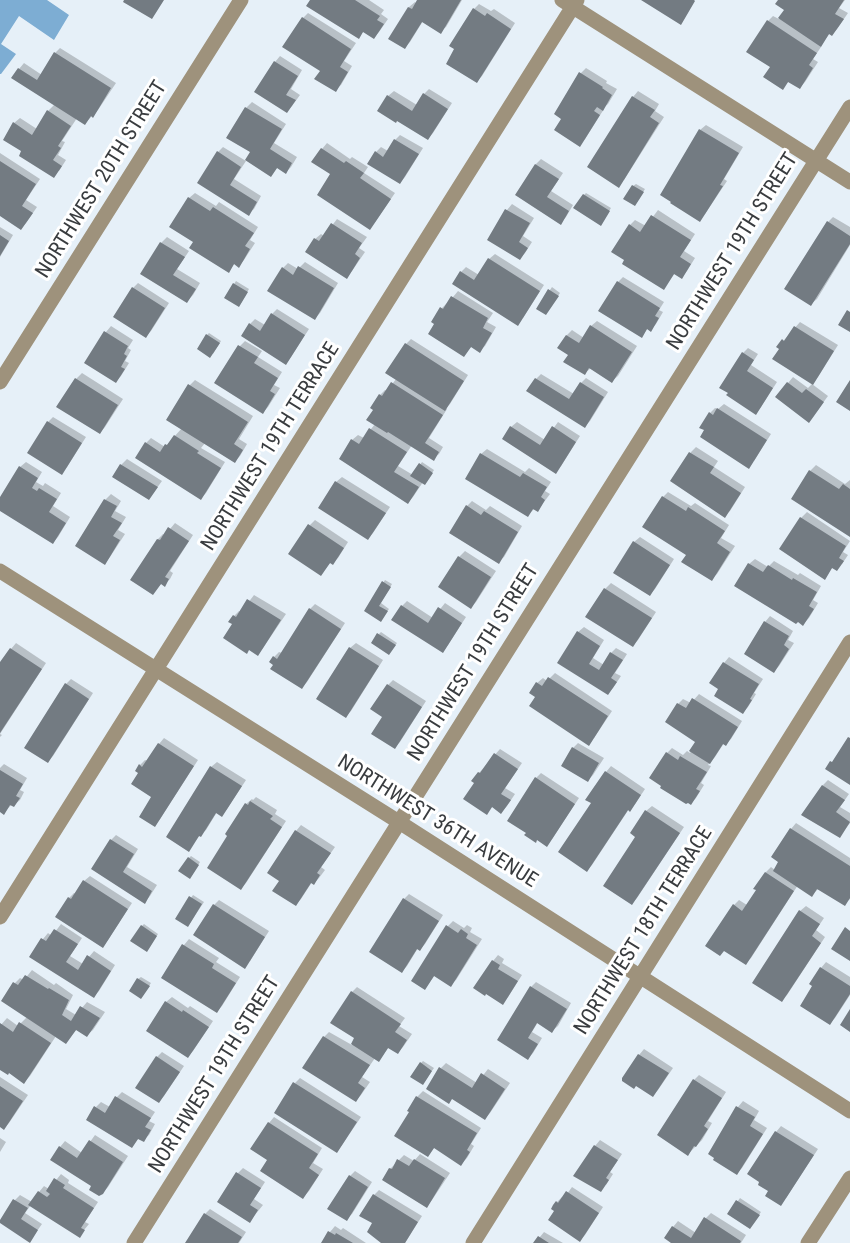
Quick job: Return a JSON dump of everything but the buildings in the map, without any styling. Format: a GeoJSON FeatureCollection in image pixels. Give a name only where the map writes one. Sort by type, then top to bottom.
{"type":"FeatureCollection","features":[{"type":"Feature","properties":{"kind":"street","name":"NORTHWEST 20TH STREET"},"geometry":{"type":"LineString","coordinates":[[0,382],[240,0]]}},
{"type":"Feature","properties":{"kind":"street"},"geometry":{"type":"LineString","coordinates":[[570,2],[850,182]]}},
{"type":"Feature","properties":{"kind":"street","name":"NORTHWEST 19TH TERRACE"},"geometry":{"type":"LineString","coordinates":[[0,917],[570,2]]}},
{"type":"Feature","properties":{"kind":"street","name":"NORTHWEST 19TH STREET"},"geometry":{"type":"LineString","coordinates":[[135,1243],[850,107]]}},
{"type":"Feature","properties":{"kind":"street","name":"NORTHWEST 36TH AVENUE"},"geometry":{"type":"LineString","coordinates":[[0,571],[399,822],[850,1111]]}},
{"type":"Feature","properties":{"kind":"street","name":"NORTHWEST 18TH TERRACE"},"geometry":{"type":"LineString","coordinates":[[473,1243],[850,642]]}},
{"type":"Feature","properties":{"kind":"street"},"geometry":{"type":"LineString","coordinates":[[808,1243],[850,1178]]}},
{"type":"Feature","properties":{"kind":"water"},"geometry":{"type":"Polygon","coordinates":[[[0,0],[47,0],[69,15],[54,40],[19,16],[1,44],[16,54],[1,74],[0,74],[0,0]]]}}]}
